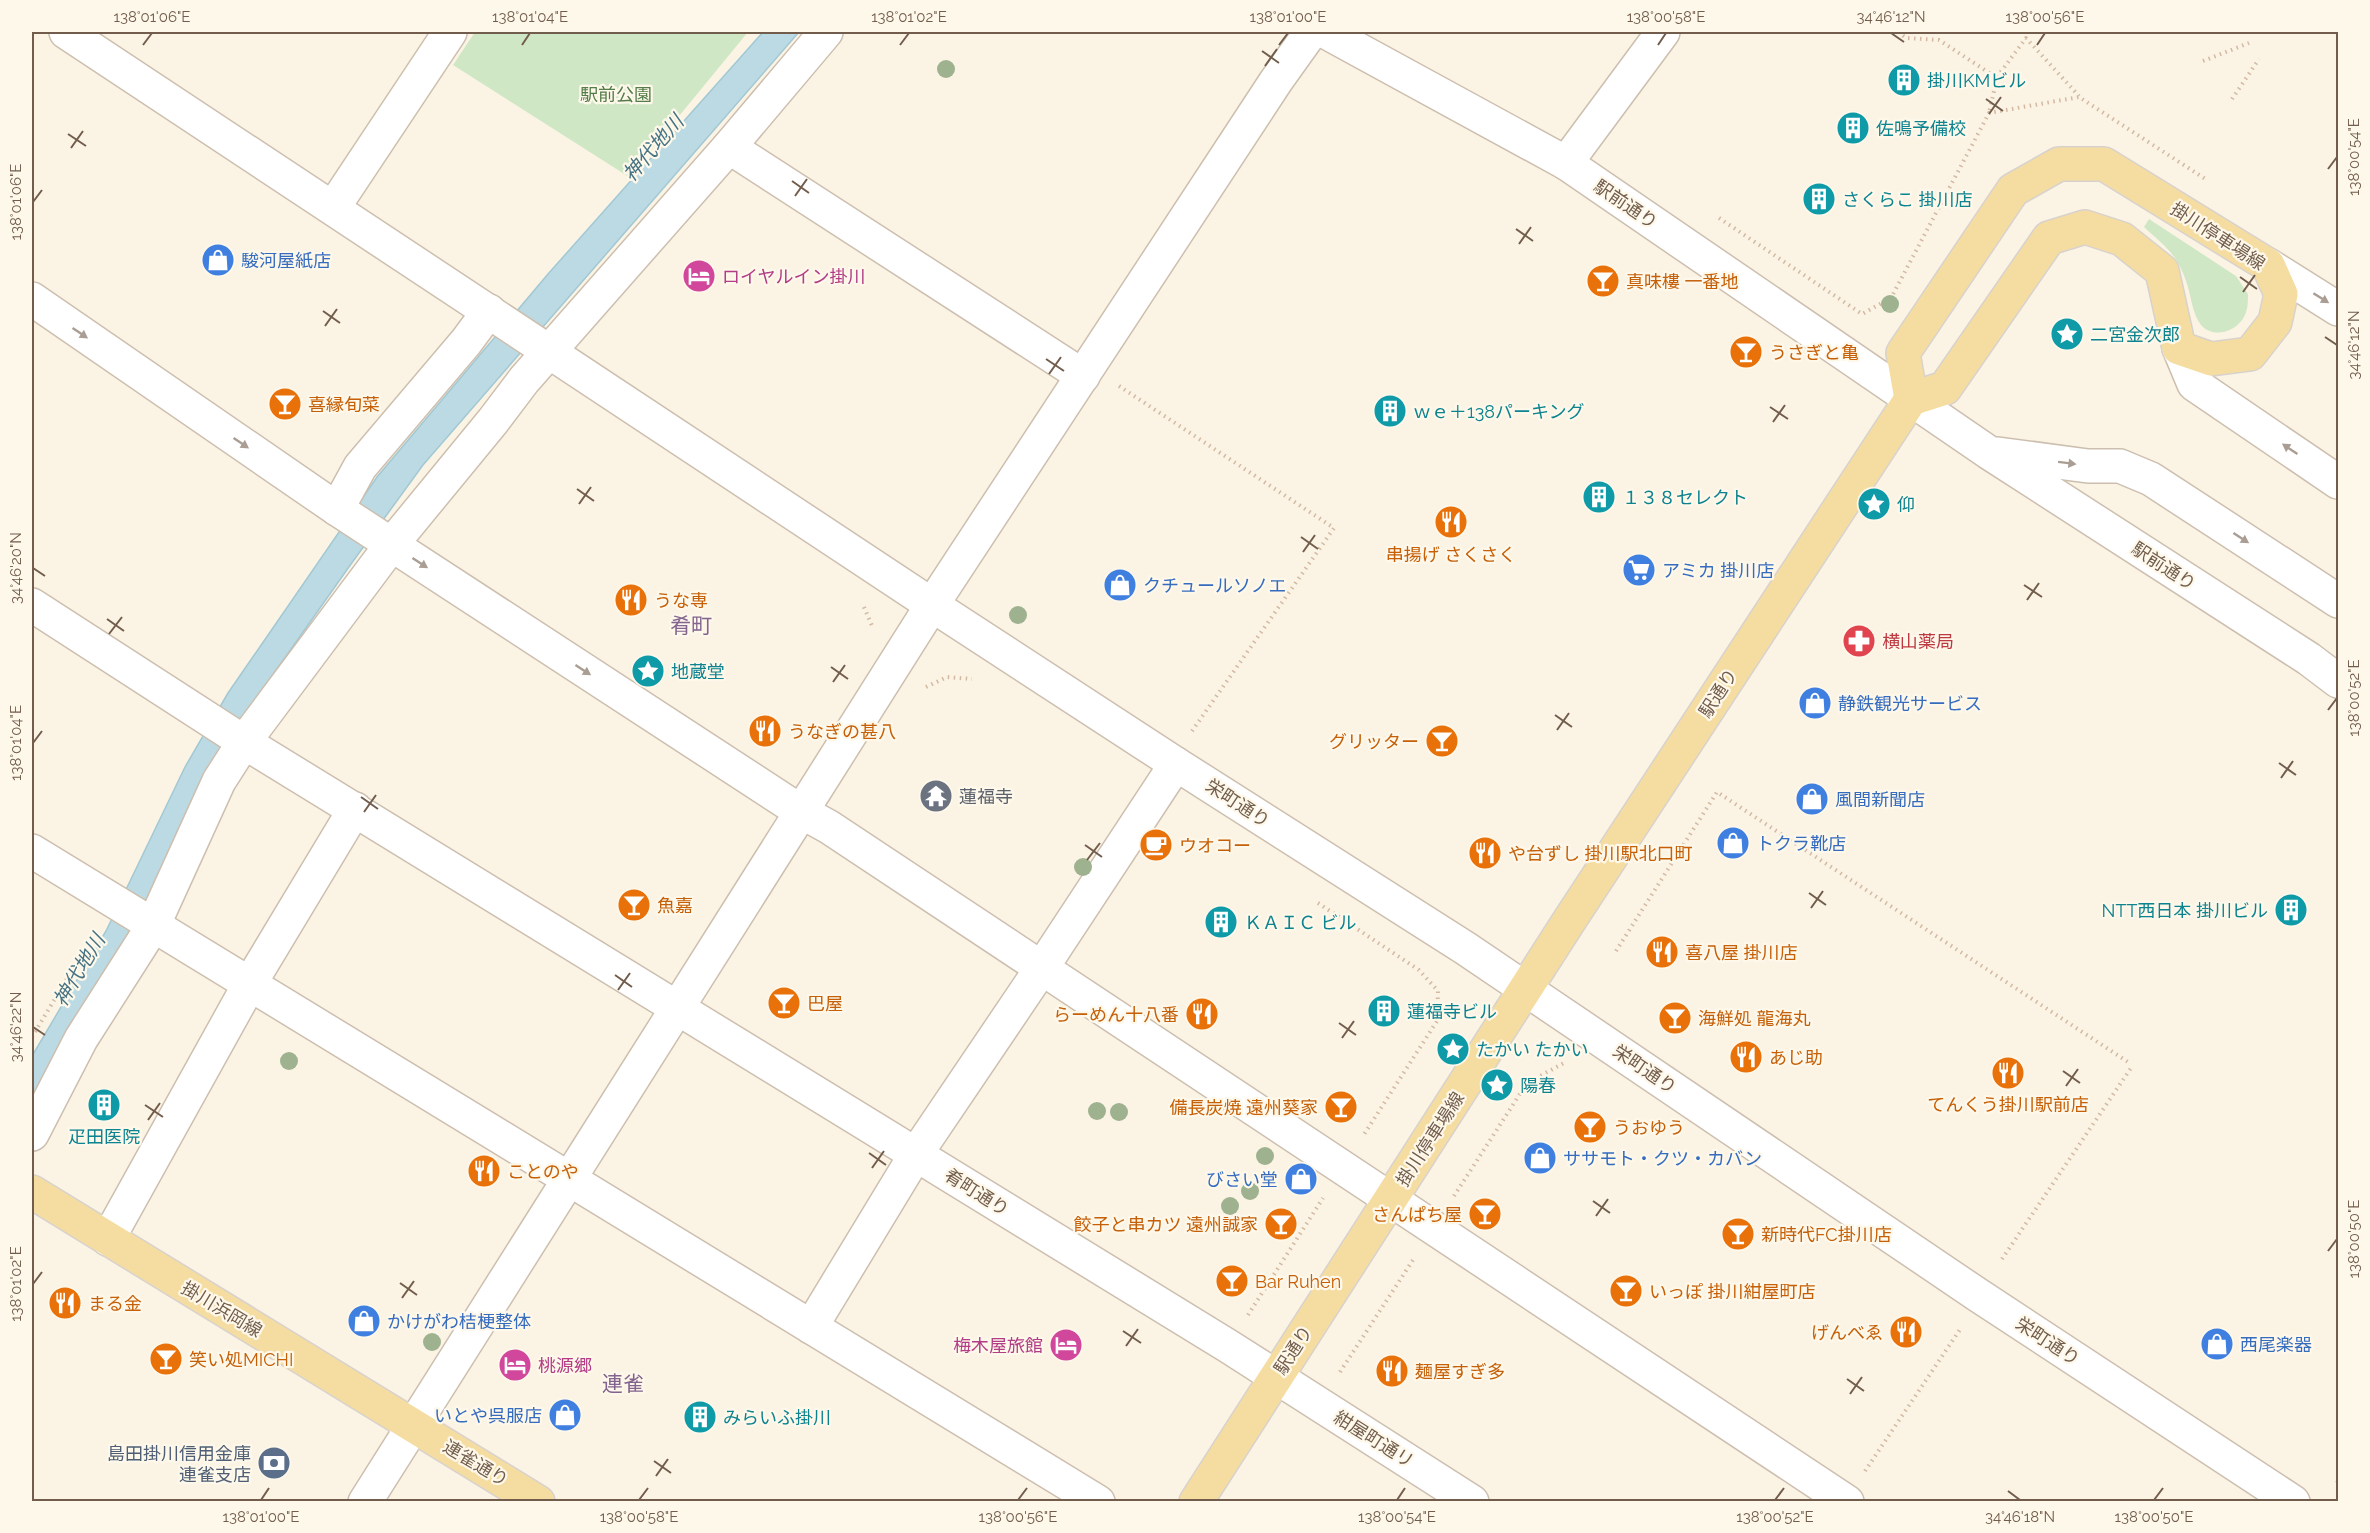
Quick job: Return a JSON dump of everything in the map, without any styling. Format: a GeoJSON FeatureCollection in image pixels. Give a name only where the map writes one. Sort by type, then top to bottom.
{"type":"FeatureCollection","features":[{"type":"Feature","properties":{"kind":"main road","name":"掛川停車場線"},"geometry":{"type":"LineString","coordinates":[[1911,399],[1902,353],[2013,190],[2059,164],[2104,164],[2268,265],[2281,294],[2275,322],[2250,354],[2211,359],[2179,348]]}},
{"type":"Feature","properties":{"kind":"main road"},"geometry":{"type":"LineString","coordinates":[[1911,399],[1945,388],[2049,238],[2085,227],[2122,239],[2162,271],[2179,348]]}},
{"type":"Feature","properties":{"kind":"main road","name":"駅通り"},"geometry":{"type":"LineString","coordinates":[[1526,989],[1911,399]]}},
{"type":"Feature","properties":{"kind":"main road","name":"掛川停車場線"},"geometry":{"type":"LineString","coordinates":[[1392,1198],[1526,989]]}},
{"type":"Feature","properties":{"kind":"main road","name":"掛川浜岡線"},"geometry":{"type":"LineString","coordinates":[[32,1192],[413,1425]]}},
{"type":"Feature","properties":{"kind":"main road","name":"駅通り"},"geometry":{"type":"LineString","coordinates":[[1197,1502],[1275,1377],[1392,1198]]}},
{"type":"Feature","properties":{"kind":"main road","name":"連雀通り"},"geometry":{"type":"LineString","coordinates":[[413,1425],[538,1502]]}},
{"type":"Feature","properties":{"kind":"street","name":"栄町通り"},"geometry":{"type":"LineString","coordinates":[[66,32],[932,605],[1526,989],[1977,1295],[2293,1502]]}},
{"type":"Feature","properties":{"kind":"street"},"geometry":{"type":"LineString","coordinates":[[333,208],[450,32]]}},
{"type":"Feature","properties":{"kind":"street"},"geometry":{"type":"LineString","coordinates":[[32,1134],[81,1039],[153,926],[219,781],[244,742],[392,544],[549,351],[729,147],[826,32]]}},
{"type":"Feature","properties":{"kind":"street"},"geometry":{"type":"LineString","coordinates":[[365,1502],[932,605],[1276,81],[1311,32]]}},
{"type":"Feature","properties":{"kind":"street","name":"駅前通り"},"geometry":{"type":"LineString","coordinates":[[1326,32],[1566,163],[1988,452],[2309,659],[2338,681]]}},
{"type":"Feature","properties":{"kind":"street"},"geometry":{"type":"LineString","coordinates":[[1566,163],[1663,32]]}},
{"type":"Feature","properties":{"kind":"street"},"geometry":{"type":"LineString","coordinates":[[729,147],[1083,376]]}},
{"type":"Feature","properties":{"kind":"street"},"geometry":{"type":"LineString","coordinates":[[2268,265],[2338,309]]}},
{"type":"Feature","properties":{"kind":"street"},"geometry":{"type":"LineString","coordinates":[[32,299],[337,508],[800,811],[829,827],[1846,1501]]}},
{"type":"Feature","properties":{"kind":"street"},"geometry":{"type":"LineString","coordinates":[[337,508],[360,467],[489,312]]}},
{"type":"Feature","properties":{"kind":"street"},"geometry":{"type":"LineString","coordinates":[[2179,348],[2194,384],[2338,482]]}},
{"type":"Feature","properties":{"kind":"street"},"geometry":{"type":"LineString","coordinates":[[1988,452],[2088,466],[2120,466],[2151,479],[2338,602]]}},
{"type":"Feature","properties":{"kind":"street","name":"肴町通り"},"geometry":{"type":"LineString","coordinates":[[32,605],[244,742],[679,1007],[1275,1377]]}},
{"type":"Feature","properties":{"kind":"street"},"geometry":{"type":"LineString","coordinates":[[811,1327],[916,1154],[1176,764]]}},
{"type":"Feature","properties":{"kind":"street"},"geometry":{"type":"LineString","coordinates":[[108,1239],[249,985],[355,809]]}},
{"type":"Feature","properties":{"kind":"street"},"geometry":{"type":"LineString","coordinates":[[32,852],[1098,1502]]}},
{"type":"Feature","properties":{"kind":"street","name":"紺屋町通リ"},"geometry":{"type":"LineString","coordinates":[[1275,1377],[1472,1502]]}},
{"type":"Feature","properties":{"kind":"path"},"geometry":{"type":"LineString","coordinates":[[1898,32],[1906,38],[1939,40],[1997,78]]}},
{"type":"Feature","properties":{"kind":"path"},"geometry":{"type":"LineString","coordinates":[[1716,216],[1862,314],[1891,298],[1989,113],[1997,78],[2026,38],[2079,97],[2209,181]]}},
{"type":"Feature","properties":{"kind":"path"},"geometry":{"type":"LineString","coordinates":[[2203,61],[2249,43]]}},
{"type":"Feature","properties":{"kind":"path"},"geometry":{"type":"LineString","coordinates":[[2232,99],[2259,59]]}},
{"type":"Feature","properties":{"kind":"path"},"geometry":{"type":"LineString","coordinates":[[1989,113],[2079,97]]}},
{"type":"Feature","properties":{"kind":"path"},"geometry":{"type":"LineString","coordinates":[[1119,385],[1334,528],[1191,732]]}},
{"type":"Feature","properties":{"kind":"path"},"geometry":{"type":"LineString","coordinates":[[1616,951],[1717,792],[2128,1062]]}},
{"type":"Feature","properties":{"kind":"path"},"geometry":{"type":"LineString","coordinates":[[1245,1321],[1437,1021],[1438,991],[1419,970],[1312,899]]}},
{"type":"Feature","properties":{"kind":"path"},"geometry":{"type":"LineString","coordinates":[[32,1036],[102,921],[111,900]]}},
{"type":"Feature","properties":{"kind":"path"},"geometry":{"type":"LineString","coordinates":[[1334,1382],[1527,1083],[1564,1063]]}},
{"type":"Feature","properties":{"kind":"path"},"geometry":{"type":"LineString","coordinates":[[2001,1259],[2131,1068]]}},
{"type":"Feature","properties":{"kind":"path"},"geometry":{"type":"LineString","coordinates":[[1846,1501],[1963,1325]]}},
{"type":"Feature","properties":{"kind":"green space","name":"駅前公園"},"geometry":{"type":"Polygon","coordinates":[[[475,32],[748,32],[629,177],[453,65],[475,32]]]}},
{"type":"Feature","properties":{"kind":"green space"},"geometry":{"type":"Polygon","coordinates":[[[2149,219],[2236,276],[2248,294],[2248,306],[2236,327],[2218,333],[2201,325],[2178,263],[2169,250],[2144,227],[2149,219]]]}},
{"type":"Feature","properties":{"kind":"water"},"geometry":{"type":"Polygon","coordinates":[[[763,32],[799,32],[423,465],[253,703],[154,895],[32,1108],[32,1056],[106,931],[185,767],[228,693],[377,477],[548,274],[763,32]]]}},
{"type":"Feature","properties":{"kind":"place","name":"掛川KMビル"},"geometry":{"type":"Point","coordinates":[1904,80]}},
{"type":"Feature","properties":{"kind":"place","name":"佐鳴予備校"},"geometry":{"type":"Point","coordinates":[1853,128]}},
{"type":"Feature","properties":{"kind":"place","name":"さくらこ 掛川店"},"geometry":{"type":"Point","coordinates":[1819,199]}},
{"type":"Feature","properties":{"kind":"place","name":"駿河屋紙店"},"geometry":{"type":"Point","coordinates":[218,260]}},
{"type":"Feature","properties":{"kind":"place","name":"ロイヤルイン掛川"},"geometry":{"type":"Point","coordinates":[699,276]}},
{"type":"Feature","properties":{"kind":"place","name":"真味樓 一番地"},"geometry":{"type":"Point","coordinates":[1603,281]}},
{"type":"Feature","properties":{"kind":"place","name":"二宮金次郎"},"geometry":{"type":"Point","coordinates":[2067,334]}},
{"type":"Feature","properties":{"kind":"place","name":"うさぎと亀"},"geometry":{"type":"Point","coordinates":[1746,352]}},
{"type":"Feature","properties":{"kind":"place","name":"喜縁旬菜"},"geometry":{"type":"Point","coordinates":[285,404]}},
{"type":"Feature","properties":{"kind":"place","name":"ｗｅ＋138パーキング"},"geometry":{"type":"Point","coordinates":[1390,411]}},
{"type":"Feature","properties":{"kind":"place","name":"１３８セレクト"},"geometry":{"type":"Point","coordinates":[1599,497]}},
{"type":"Feature","properties":{"kind":"place","name":"仰"},"geometry":{"type":"Point","coordinates":[1874,504]}},
{"type":"Feature","properties":{"kind":"place","name":"串揚げ さくさく"},"geometry":{"type":"Point","coordinates":[1451,522]}},
{"type":"Feature","properties":{"kind":"place","name":"アミカ 掛川店"},"geometry":{"type":"Point","coordinates":[1639,570]}},
{"type":"Feature","properties":{"kind":"place","name":"クチュールソノエ"},"geometry":{"type":"Point","coordinates":[1120,585]}},
{"type":"Feature","properties":{"kind":"place","name":"うな専"},"geometry":{"type":"Point","coordinates":[631,600]}},
{"type":"Feature","properties":{"kind":"place","name":"横山薬局"},"geometry":{"type":"Point","coordinates":[1859,641]}},
{"type":"Feature","properties":{"kind":"place","name":"地蔵堂"},"geometry":{"type":"Point","coordinates":[648,671]}},
{"type":"Feature","properties":{"kind":"place","name":"静鉄観光サービス"},"geometry":{"type":"Point","coordinates":[1815,703]}},
{"type":"Feature","properties":{"kind":"place","name":"うなぎの甚八"},"geometry":{"type":"Point","coordinates":[765,731]}},
{"type":"Feature","properties":{"kind":"place","name":"グリッター"},"geometry":{"type":"Point","coordinates":[1442,741]}},
{"type":"Feature","properties":{"kind":"place","name":"蓮福寺"},"geometry":{"type":"Point","coordinates":[936,796]}},
{"type":"Feature","properties":{"kind":"place","name":"風間新聞店"},"geometry":{"type":"Point","coordinates":[1812,799]}},
{"type":"Feature","properties":{"kind":"place","name":"トクラ靴店"},"geometry":{"type":"Point","coordinates":[1733,843]}},
{"type":"Feature","properties":{"kind":"place","name":"ウオコー"},"geometry":{"type":"Point","coordinates":[1156,845]}},
{"type":"Feature","properties":{"kind":"place","name":"や台ずし 掛川駅北口町"},"geometry":{"type":"Point","coordinates":[1485,853]}},
{"type":"Feature","properties":{"kind":"place","name":"魚嘉"},"geometry":{"type":"Point","coordinates":[634,905]}},
{"type":"Feature","properties":{"kind":"place","name":"NTT西日本 掛川ビル"},"geometry":{"type":"Point","coordinates":[2291,910]}},
{"type":"Feature","properties":{"kind":"place","name":"ＫＡＩＣ ビル"},"geometry":{"type":"Point","coordinates":[1221,922]}},
{"type":"Feature","properties":{"kind":"place","name":"喜八屋 掛川店"},"geometry":{"type":"Point","coordinates":[1662,952]}},
{"type":"Feature","properties":{"kind":"place","name":"巴屋"},"geometry":{"type":"Point","coordinates":[784,1003]}},
{"type":"Feature","properties":{"kind":"place","name":"蓮福寺ビル"},"geometry":{"type":"Point","coordinates":[1384,1011]}},
{"type":"Feature","properties":{"kind":"place","name":"らーめん十八番"},"geometry":{"type":"Point","coordinates":[1202,1014]}},
{"type":"Feature","properties":{"kind":"place","name":"海鮮処 龍海丸"},"geometry":{"type":"Point","coordinates":[1675,1018]}},
{"type":"Feature","properties":{"kind":"place","name":"たかい たかい"},"geometry":{"type":"Point","coordinates":[1453,1049]}},
{"type":"Feature","properties":{"kind":"place","name":"あじ助"},"geometry":{"type":"Point","coordinates":[1746,1057]}},
{"type":"Feature","properties":{"kind":"place","name":"てんくう掛川駅前店"},"geometry":{"type":"Point","coordinates":[2008,1073]}},
{"type":"Feature","properties":{"kind":"place","name":"陽春"},"geometry":{"type":"Point","coordinates":[1497,1085]}},
{"type":"Feature","properties":{"kind":"place","name":"疋田医院"},"geometry":{"type":"Point","coordinates":[104,1105]}},
{"type":"Feature","properties":{"kind":"place","name":"備長炭焼 遠州葵家"},"geometry":{"type":"Point","coordinates":[1341,1107]}},
{"type":"Feature","properties":{"kind":"place","name":"うおゆう"},"geometry":{"type":"Point","coordinates":[1590,1127]}},
{"type":"Feature","properties":{"kind":"place","name":"ササモト・クツ・カバン"},"geometry":{"type":"Point","coordinates":[1540,1158]}},
{"type":"Feature","properties":{"kind":"place","name":"ことのや"},"geometry":{"type":"Point","coordinates":[484,1171]}},
{"type":"Feature","properties":{"kind":"place","name":"びさい堂"},"geometry":{"type":"Point","coordinates":[1301,1179]}},
{"type":"Feature","properties":{"kind":"place","name":"さんぱち屋"},"geometry":{"type":"Point","coordinates":[1485,1214]}},
{"type":"Feature","properties":{"kind":"place","name":"餃子と串カツ 遠州誠家"},"geometry":{"type":"Point","coordinates":[1281,1224]}},
{"type":"Feature","properties":{"kind":"place","name":"新時代FC掛川店"},"geometry":{"type":"Point","coordinates":[1738,1234]}},
{"type":"Feature","properties":{"kind":"place","name":"Bar Ruhen"},"geometry":{"type":"Point","coordinates":[1232,1281]}},
{"type":"Feature","properties":{"kind":"place","name":"いっぽ 掛川紺屋町店"},"geometry":{"type":"Point","coordinates":[1626,1291]}},
{"type":"Feature","properties":{"kind":"place","name":"まる金"},"geometry":{"type":"Point","coordinates":[65,1303]}},
{"type":"Feature","properties":{"kind":"place","name":"かけがわ桔梗整体"},"geometry":{"type":"Point","coordinates":[364,1321]}},
{"type":"Feature","properties":{"kind":"place","name":"げんべゑ"},"geometry":{"type":"Point","coordinates":[1906,1332]}},
{"type":"Feature","properties":{"kind":"place","name":"西尾楽器"},"geometry":{"type":"Point","coordinates":[2217,1344]}},
{"type":"Feature","properties":{"kind":"place","name":"梅木屋旅館"},"geometry":{"type":"Point","coordinates":[1066,1345]}},
{"type":"Feature","properties":{"kind":"place","name":"笑い処MICHI"},"geometry":{"type":"Point","coordinates":[166,1359]}},
{"type":"Feature","properties":{"kind":"place","name":"桃源郷"},"geometry":{"type":"Point","coordinates":[515,1365]}},
{"type":"Feature","properties":{"kind":"place","name":"麺屋すぎ多"},"geometry":{"type":"Point","coordinates":[1392,1371]}},
{"type":"Feature","properties":{"kind":"place","name":"いとや呉服店"},"geometry":{"type":"Point","coordinates":[565,1415]}},
{"type":"Feature","properties":{"kind":"place","name":"みらいふ掛川"},"geometry":{"type":"Point","coordinates":[700,1417]}},
{"type":"Feature","properties":{"kind":"place","name":"島田掛川信用金庫 連雀支店"},"geometry":{"type":"Point","coordinates":[274,1463]}},
{"type":"Feature","properties":{"kind":"district","name":"肴町"},"geometry":{"type":"Point","coordinates":[691,625]}},
{"type":"Feature","properties":{"kind":"district","name":"連雀"},"geometry":{"type":"Point","coordinates":[623,1383]}},
{"type":"Feature","properties":{"kind":"water label","name":"神代地川"},"geometry":{"type":"Point","coordinates":[653,148]}},
{"type":"Feature","properties":{"kind":"water label","name":"神代地川"},"geometry":{"type":"Point","coordinates":[79,970]}}]}
